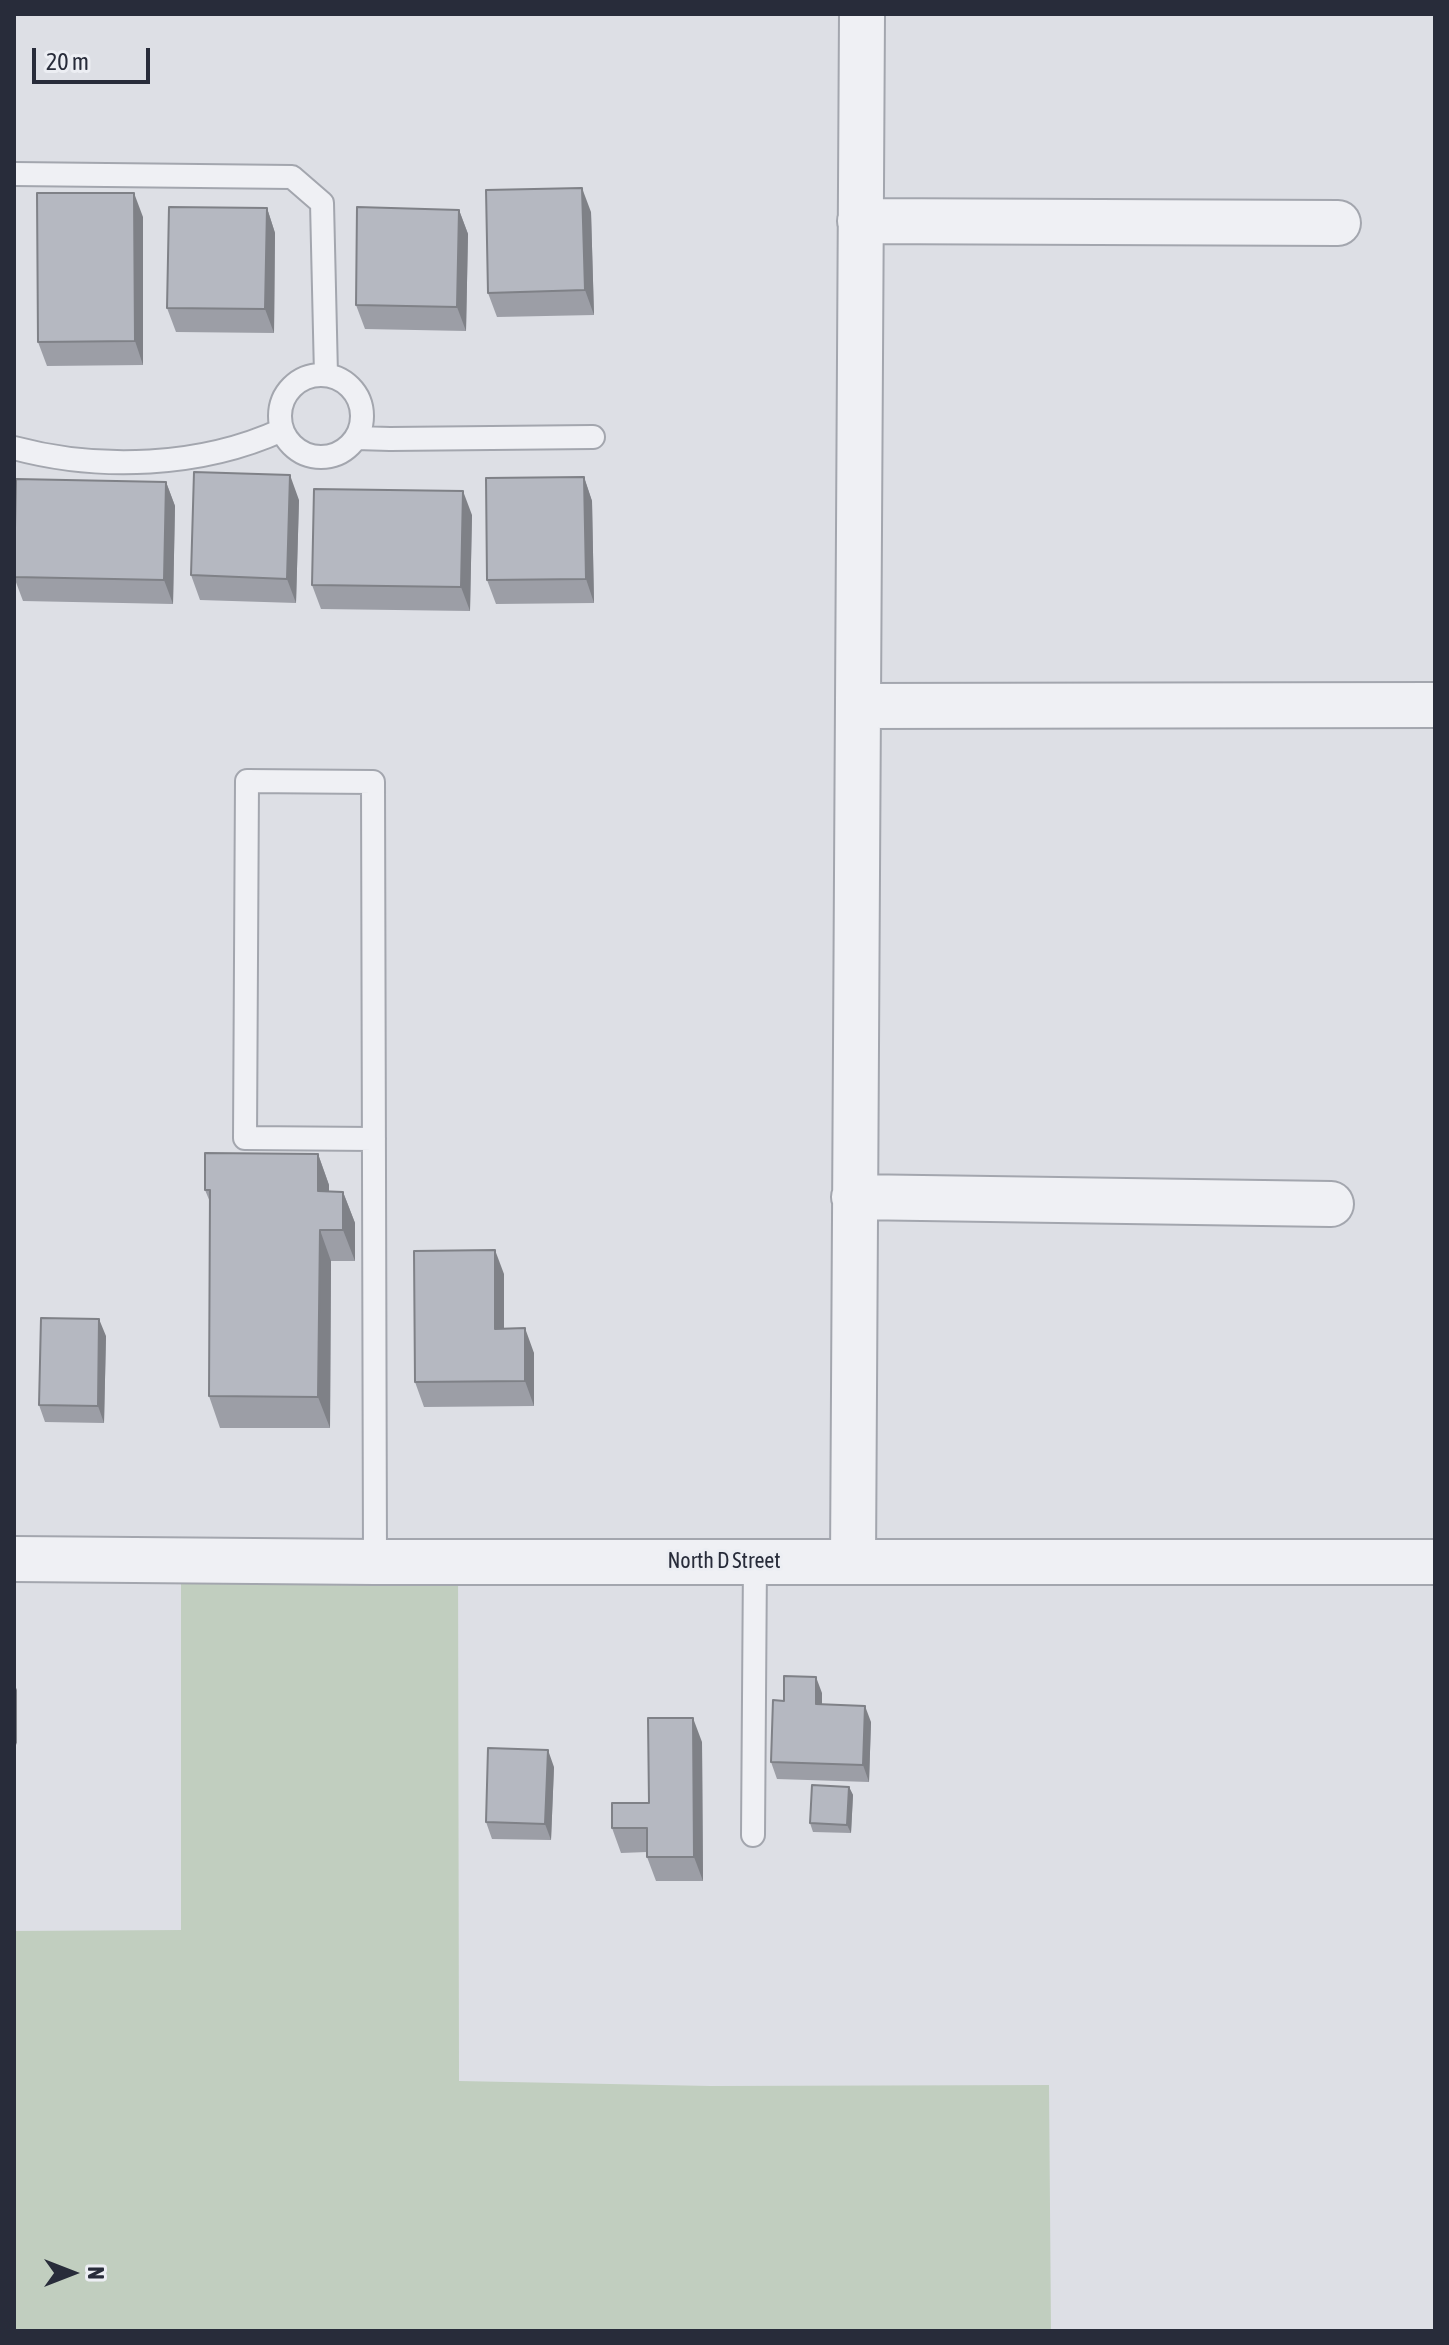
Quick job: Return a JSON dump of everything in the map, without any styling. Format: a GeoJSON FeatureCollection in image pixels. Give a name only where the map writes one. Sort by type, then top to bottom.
{"type":"FeatureCollection","features":[{"type":"Feature","properties":{"kind":"street"},"geometry":{"type":"LineString","coordinates":[[853,1561],[862,14]]}},
{"type":"Feature","properties":{"kind":"street"},"geometry":{"type":"LineString","coordinates":[[860,221],[1338,223]]}},
{"type":"Feature","properties":{"kind":"street"},"geometry":{"type":"LineString","coordinates":[[858,706],[1435,705]]}},
{"type":"Feature","properties":{"kind":"street"},"geometry":{"type":"LineString","coordinates":[[854,1197],[1331,1204]]}},
{"type":"Feature","properties":{"kind":"street","name":"North D Street"},"geometry":{"type":"LineString","coordinates":[[14,1559],[1435,1562]]}},
{"type":"Feature","properties":{"kind":"lane"},"geometry":{"type":"LineString","coordinates":[[14,174],[292,177],[322,203],[326,375]]}},
{"type":"Feature","properties":{"kind":"lane"},"geometry":{"type":"LineString","coordinates":[[326,375],[339,378],[351,387],[358,398],[362,425],[348,448],[323,458],[298,451],[282,430],[279,417],[282,403],[299,381],[326,375]]}},
{"type":"Feature","properties":{"kind":"lane"},"geometry":{"type":"LineString","coordinates":[[14,448],[67,458],[148,461],[199,456],[253,443],[282,430]]}},
{"type":"Feature","properties":{"kind":"lane"},"geometry":{"type":"LineString","coordinates":[[356,438],[593,437]]}},
{"type":"Feature","properties":{"kind":"lane"},"geometry":{"type":"LineString","coordinates":[[374,1139],[245,1138],[247,781],[373,782],[374,1139],[375,1562]]}},
{"type":"Feature","properties":{"kind":"lane"},"geometry":{"type":"LineString","coordinates":[[753,1835],[755,1561]]}},
{"type":"Feature","properties":{"kind":"green space"},"geometry":{"type":"Polygon","coordinates":[[[181,1551],[458,1551],[459,2081],[711,2086],[1049,2085],[1051,2331],[14,2331],[14,1931],[181,1930],[181,1551]]]}},
{"type":"Feature","properties":{"kind":"building"},"geometry":{"type":"Polygon","coordinates":[[[582,188],[585,290],[488,293],[486,190],[582,188]]]}},
{"type":"Feature","properties":{"kind":"building"},"geometry":{"type":"Polygon","coordinates":[[[37,193],[134,193],[135,341],[38,342],[37,193]]]}},
{"type":"Feature","properties":{"kind":"building"},"geometry":{"type":"Polygon","coordinates":[[[169,207],[267,208],[265,309],[167,308],[169,207]]]}},
{"type":"Feature","properties":{"kind":"building"},"geometry":{"type":"Polygon","coordinates":[[[357,207],[459,210],[457,307],[356,305],[357,207]]]}},
{"type":"Feature","properties":{"kind":"building"},"geometry":{"type":"Polygon","coordinates":[[[194,472],[290,475],[287,579],[191,575],[194,472]]]}},
{"type":"Feature","properties":{"kind":"building"},"geometry":{"type":"Polygon","coordinates":[[[584,477],[586,579],[487,580],[486,478],[584,477]]]}},
{"type":"Feature","properties":{"kind":"building"},"geometry":{"type":"Polygon","coordinates":[[[16,479],[166,482],[164,580],[14,577],[16,479]]]}},
{"type":"Feature","properties":{"kind":"building"},"geometry":{"type":"Polygon","coordinates":[[[314,489],[463,491],[461,587],[312,585],[314,489]]]}},
{"type":"Feature","properties":{"kind":"building"},"geometry":{"type":"Polygon","coordinates":[[[205,1153],[318,1154],[318,1191],[343,1192],[343,1230],[320,1230],[318,1397],[209,1396],[210,1190],[205,1190],[205,1153]]]}},
{"type":"Feature","properties":{"kind":"building"},"geometry":{"type":"Polygon","coordinates":[[[495,1250],[495,1329],[525,1328],[525,1381],[415,1382],[414,1251],[495,1250]]]}},
{"type":"Feature","properties":{"kind":"building"},"geometry":{"type":"Polygon","coordinates":[[[41,1318],[99,1319],[98,1406],[39,1405],[41,1318]]]}},
{"type":"Feature","properties":{"kind":"building"},"geometry":{"type":"Polygon","coordinates":[[[784,1676],[816,1677],[816,1704],[865,1706],[863,1765],[771,1762],[773,1700],[784,1701],[784,1676]]]}},
{"type":"Feature","properties":{"kind":"building"},"geometry":{"type":"Polygon","coordinates":[[[648,1718],[693,1718],[694,1857],[647,1857],[647,1828],[612,1828],[612,1803],[649,1803],[648,1718]]]}},
{"type":"Feature","properties":{"kind":"building"},"geometry":{"type":"Polygon","coordinates":[[[488,1748],[548,1750],[545,1824],[486,1822],[488,1748]]]}},
{"type":"Feature","properties":{"kind":"building"},"geometry":{"type":"Polygon","coordinates":[[[812,1785],[849,1787],[847,1825],[810,1823],[812,1785]]]}}]}
